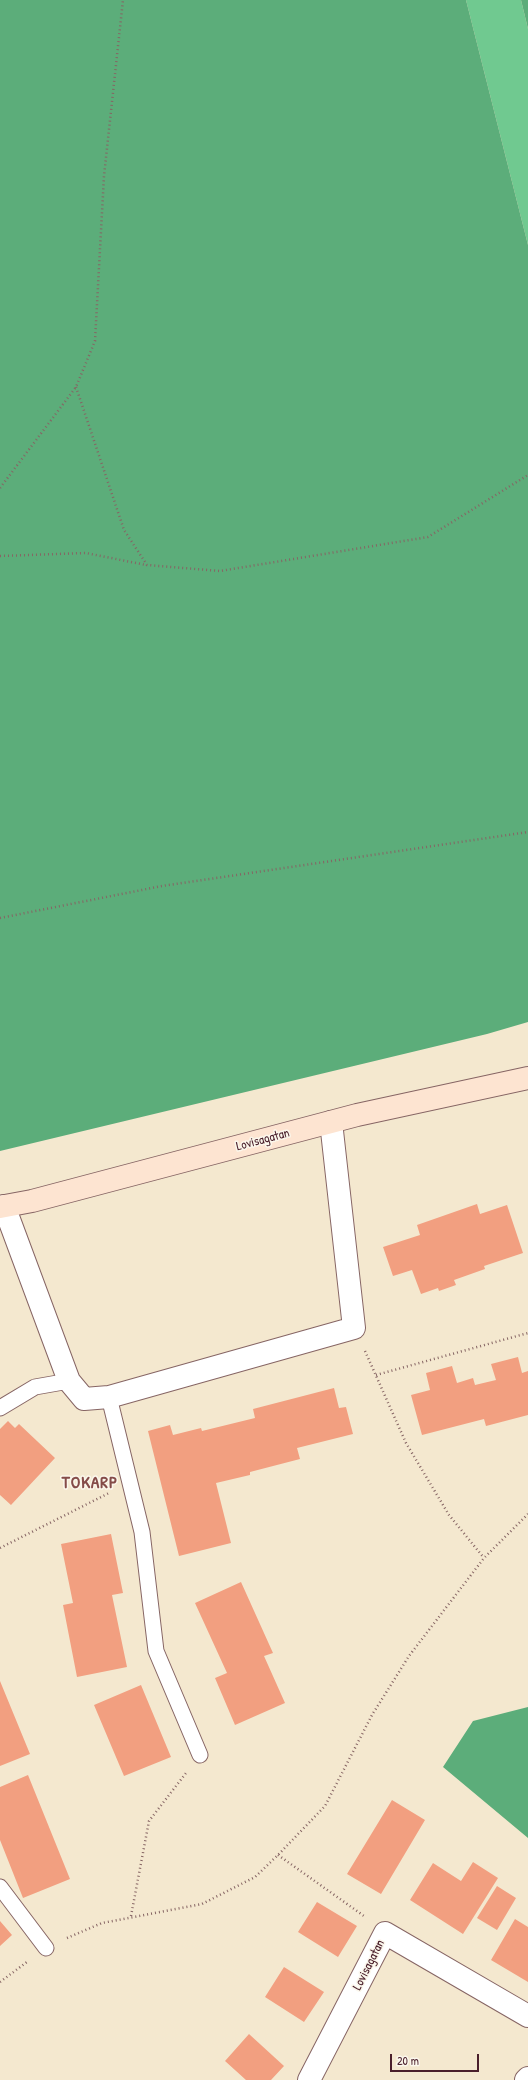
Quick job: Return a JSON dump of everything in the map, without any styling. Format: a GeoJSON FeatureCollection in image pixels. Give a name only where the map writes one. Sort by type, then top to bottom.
{"type":"FeatureCollection","features":[{"type":"Feature","properties":{"kind":"street","name":"Lovisagatan"},"geometry":{"type":"LineString","coordinates":[[2,1207],[32,1201],[331,1122],[528,1078]]}},
{"type":"Feature","properties":{"kind":"street"},"geometry":{"type":"LineString","coordinates":[[2,1207],[69,1381],[84,1399],[109,1397],[354,1328],[331,1122]]}},
{"type":"Feature","properties":{"kind":"street","name":"Lovisagatan"},"geometry":{"type":"LineString","coordinates":[[309,2080],[385,1933],[528,2016]]}},
{"type":"Feature","properties":{"kind":"lane"},"geometry":{"type":"LineString","coordinates":[[0,1408],[35,1387],[69,1381]]}},
{"type":"Feature","properties":{"kind":"lane"},"geometry":{"type":"LineString","coordinates":[[109,1397],[142,1532],[156,1652],[200,1755]]}},
{"type":"Feature","properties":{"kind":"lane"},"geometry":{"type":"LineString","coordinates":[[0,1887],[46,1948]]}},
{"type":"Feature","properties":{"kind":"path"},"geometry":{"type":"LineString","coordinates":[[0,488],[76,387],[96,341],[104,176],[123,0]]}},
{"type":"Feature","properties":{"kind":"path"},"geometry":{"type":"LineString","coordinates":[[76,387],[124,530],[147,565]]}},
{"type":"Feature","properties":{"kind":"path"},"geometry":{"type":"LineString","coordinates":[[0,556],[86,553],[147,565],[220,571],[428,537],[528,475]]}},
{"type":"Feature","properties":{"kind":"path"},"geometry":{"type":"LineString","coordinates":[[0,918],[162,886],[528,832]]}},
{"type":"Feature","properties":{"kind":"path"},"geometry":{"type":"LineString","coordinates":[[354,1328],[406,1443],[449,1515],[484,1558]]}},
{"type":"Feature","properties":{"kind":"path"},"geometry":{"type":"LineString","coordinates":[[376,1375],[528,1333]]}},
{"type":"Feature","properties":{"kind":"path"},"geometry":{"type":"LineString","coordinates":[[0,1548],[130,1483]]}},
{"type":"Feature","properties":{"kind":"path"},"geometry":{"type":"LineString","coordinates":[[0,1982],[46,1948],[102,1923],[131,1916],[202,1904],[255,1877],[278,1856],[325,1806],[372,1715],[409,1656],[484,1558],[528,1514]]}},
{"type":"Feature","properties":{"kind":"path"},"geometry":{"type":"LineString","coordinates":[[131,1916],[149,1821],[200,1755]]}},
{"type":"Feature","properties":{"kind":"path"},"geometry":{"type":"LineString","coordinates":[[278,1856],[352,1905],[385,1933]]}},
{"type":"Feature","properties":{"kind":"green space"},"geometry":{"type":"Polygon","coordinates":[[[0,0],[466,0],[528,245],[528,1022],[487,1034],[0,1151],[0,0]]]}},
{"type":"Feature","properties":{"kind":"green space"},"geometry":{"type":"Polygon","coordinates":[[[466,0],[521,0],[528,29],[528,245],[466,0]]]}},
{"type":"Feature","properties":{"kind":"green space"},"geometry":{"type":"Polygon","coordinates":[[[521,0],[528,0],[528,29],[521,0]]]}},
{"type":"Feature","properties":{"kind":"green space"},"geometry":{"type":"Polygon","coordinates":[[[528,1707],[528,1838],[443,1767],[473,1721],[528,1707]]]}},
{"type":"Feature","properties":{"kind":"building"},"geometry":{"type":"Polygon","coordinates":[[[477,1204],[480,1214],[507,1205],[523,1253],[484,1266],[485,1269],[454,1280],[456,1285],[439,1291],[438,1288],[421,1294],[412,1270],[393,1276],[383,1247],[420,1235],[417,1225],[477,1204]]]}},
{"type":"Feature","properties":{"kind":"building"},"geometry":{"type":"Polygon","coordinates":[[[518,1357],[522,1373],[528,1371],[528,1415],[486,1426],[484,1419],[422,1435],[411,1395],[430,1390],[426,1373],[452,1366],[457,1383],[473,1378],[475,1385],[496,1380],[491,1364],[518,1357]]]}},
{"type":"Feature","properties":{"kind":"building"},"geometry":{"type":"Polygon","coordinates":[[[334,1388],[339,1408],[346,1407],[353,1434],[297,1448],[300,1459],[250,1472],[250,1475],[216,1483],[231,1543],[179,1556],[148,1431],[170,1425],[173,1435],[201,1428],[202,1431],[255,1418],[253,1409],[334,1388]]]}},
{"type":"Feature","properties":{"kind":"building"},"geometry":{"type":"Polygon","coordinates":[[[8,1421],[15,1428],[19,1424],[55,1458],[11,1505],[0,1495],[0,1429],[8,1421]]]}},
{"type":"Feature","properties":{"kind":"building"},"geometry":{"type":"Polygon","coordinates":[[[111,1534],[123,1593],[112,1595],[127,1667],[77,1677],[63,1605],[73,1603],[61,1544],[111,1534]]]}},
{"type":"Feature","properties":{"kind":"building"},"geometry":{"type":"Polygon","coordinates":[[[241,1582],[273,1653],[264,1656],[285,1703],[235,1725],[215,1678],[227,1673],[195,1603],[241,1582]]]}},
{"type":"Feature","properties":{"kind":"building"},"geometry":{"type":"Polygon","coordinates":[[[0,1681],[30,1754],[0,1766],[0,1681]]]}},
{"type":"Feature","properties":{"kind":"building"},"geometry":{"type":"Polygon","coordinates":[[[141,1685],[171,1757],[124,1776],[94,1705],[141,1685]]]}},
{"type":"Feature","properties":{"kind":"building"},"geometry":{"type":"Polygon","coordinates":[[[28,1775],[70,1879],[23,1898],[0,1840],[0,1787],[28,1775]]]}},
{"type":"Feature","properties":{"kind":"building"},"geometry":{"type":"Polygon","coordinates":[[[392,1800],[425,1820],[381,1894],[347,1874],[392,1800]]]}},
{"type":"Feature","properties":{"kind":"building"},"geometry":{"type":"Polygon","coordinates":[[[473,1862],[498,1878],[463,1934],[410,1900],[433,1863],[461,1881],[473,1862]]]}},
{"type":"Feature","properties":{"kind":"building"},"geometry":{"type":"Polygon","coordinates":[[[497,1886],[516,1898],[497,1930],[477,1918],[497,1886]]]}},
{"type":"Feature","properties":{"kind":"building"},"geometry":{"type":"Polygon","coordinates":[[[317,1902],[357,1926],[338,1957],[298,1932],[317,1902]]]}},
{"type":"Feature","properties":{"kind":"building"},"geometry":{"type":"Polygon","coordinates":[[[515,1919],[528,1927],[528,1982],[491,1960],[515,1919]]]}},
{"type":"Feature","properties":{"kind":"building"},"geometry":{"type":"Polygon","coordinates":[[[0,1921],[12,1935],[0,1946],[0,1921]]]}},
{"type":"Feature","properties":{"kind":"building"},"geometry":{"type":"Polygon","coordinates":[[[284,1967],[324,1992],[304,2022],[265,1997],[284,1967]]]}},
{"type":"Feature","properties":{"kind":"building"},"geometry":{"type":"Polygon","coordinates":[[[249,2034],[284,2066],[271,2080],[246,2080],[225,2061],[249,2034]]]}},
{"type":"Feature","properties":{"kind":"district","name":"TOKARP"},"geometry":{"type":"Point","coordinates":[90,1483]}}]}
